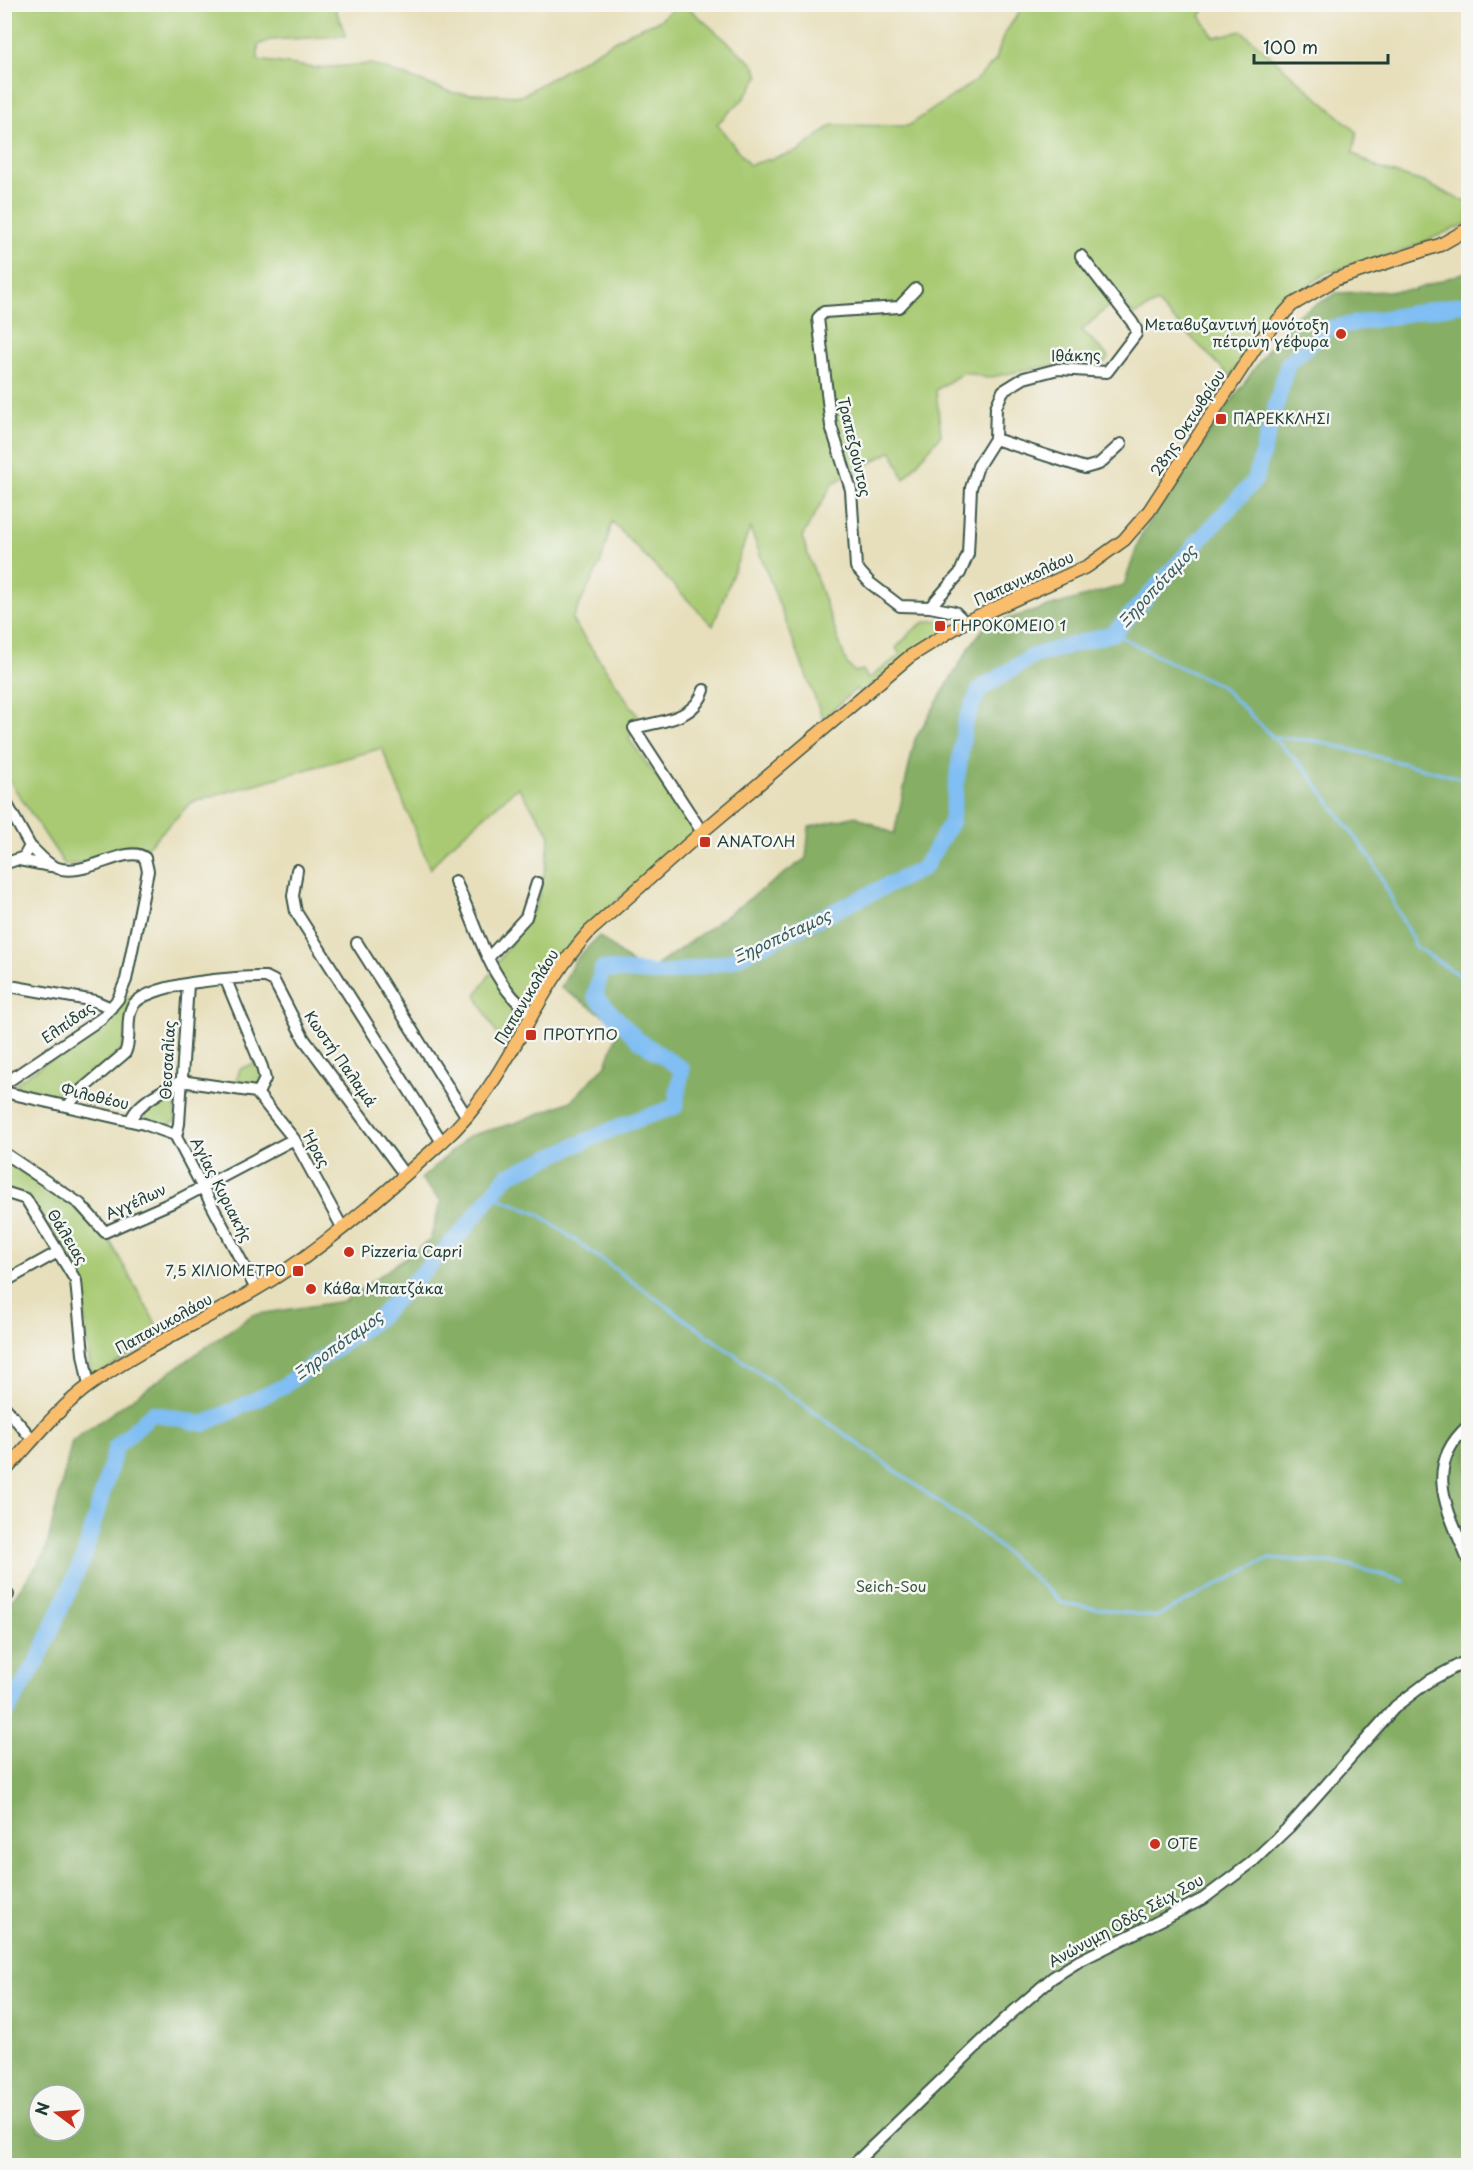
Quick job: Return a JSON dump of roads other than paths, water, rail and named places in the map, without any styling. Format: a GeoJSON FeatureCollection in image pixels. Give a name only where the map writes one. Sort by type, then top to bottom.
{"type":"FeatureCollection","features":[{"type":"Feature","properties":{"kind":"main road","name":"28ης Οκτωβρίου"},"geometry":{"type":"LineString","coordinates":[[1124,540],[1149,511],[1261,339],[1292,305],[1336,279],[1440,245],[1468,229]]}},
{"type":"Feature","properties":{"kind":"main road","name":"Παπανικολάου"},"geometry":{"type":"LineString","coordinates":[[4,1472],[64,1407],[89,1386],[135,1356],[256,1289],[307,1255],[442,1142],[467,1117],[494,1080],[561,966],[590,931],[702,832],[894,669],[926,645],[965,622],[1088,566],[1124,540]]}},
{"type":"Feature","properties":{"kind":"street","name":"Ιθάκης"},"geometry":{"type":"LineString","coordinates":[[995,439],[996,407],[1008,386],[1024,378],[1058,369],[1107,372],[1136,334],[1132,322],[1082,256]]}},
{"type":"Feature","properties":{"kind":"street","name":"Τραπεζούντος"},"geometry":{"type":"LineString","coordinates":[[916,289],[899,307],[824,312],[818,318],[831,426],[851,490],[856,567],[870,583],[900,606],[930,607]]}},
{"type":"Feature","properties":{"kind":"street"},"geometry":{"type":"LineString","coordinates":[[930,607],[960,573],[968,554],[971,488],[978,466],[995,439],[1085,468],[1099,464],[1121,444]]}},
{"type":"Feature","properties":{"kind":"street"},"geometry":{"type":"LineString","coordinates":[[930,607],[955,612],[965,622]]}},
{"type":"Feature","properties":{"kind":"street"},"geometry":{"type":"LineString","coordinates":[[702,832],[633,728],[690,712],[701,699],[704,690]]}},
{"type":"Feature","properties":{"kind":"street"},"geometry":{"type":"LineString","coordinates":[[4,799],[29,848],[52,866]]}},
{"type":"Feature","properties":{"kind":"street"},"geometry":{"type":"LineString","coordinates":[[19,860],[29,848]]}},
{"type":"Feature","properties":{"kind":"street","name":"Ελπίδας"},"geometry":{"type":"LineString","coordinates":[[4,1084],[96,1023],[111,1008],[125,984],[148,864],[143,856],[134,854],[76,870],[52,866]]}},
{"type":"Feature","properties":{"kind":"street"},"geometry":{"type":"LineString","coordinates":[[4,864],[19,860],[52,866]]}},
{"type":"Feature","properties":{"kind":"street"},"geometry":{"type":"LineString","coordinates":[[297,870],[293,896],[296,912],[442,1142]]}},
{"type":"Feature","properties":{"kind":"street"},"geometry":{"type":"LineString","coordinates":[[455,880],[493,971],[514,1000],[532,1014]]}},
{"type":"Feature","properties":{"kind":"street"},"geometry":{"type":"LineString","coordinates":[[489,957],[526,917],[537,883]]}},
{"type":"Feature","properties":{"kind":"street"},"geometry":{"type":"LineString","coordinates":[[357,943],[467,1117]]}},
{"type":"Feature","properties":{"kind":"street","name":"Κωστή Παλαμά"},"geometry":{"type":"LineString","coordinates":[[68,1106],[79,1092],[125,1053],[131,1008],[141,996],[188,984],[263,976],[273,980],[304,1040],[404,1174]]}},
{"type":"Feature","properties":{"kind":"street"},"geometry":{"type":"LineString","coordinates":[[131,1121],[133,1113],[140,1107],[182,1081],[258,1093],[264,1079],[262,1067],[226,980]]}},
{"type":"Feature","properties":{"kind":"street","name":"Θεσσαλίας"},"geometry":{"type":"LineString","coordinates":[[176,1137],[188,984]]}},
{"type":"Feature","properties":{"kind":"street"},"geometry":{"type":"LineString","coordinates":[[4,985],[95,1001],[111,1008]]}},
{"type":"Feature","properties":{"kind":"street","name":"Φιλοθέου"},"geometry":{"type":"LineString","coordinates":[[4,1092],[163,1129],[176,1137]]}},
{"type":"Feature","properties":{"kind":"street","name":"Ήρας"},"geometry":{"type":"LineString","coordinates":[[258,1093],[294,1139],[342,1227]]}},
{"type":"Feature","properties":{"kind":"street","name":"Αγίας Κυριακής"},"geometry":{"type":"LineString","coordinates":[[176,1137],[256,1289]]}},
{"type":"Feature","properties":{"kind":"street","name":"Αγγέλων"},"geometry":{"type":"LineString","coordinates":[[4,1153],[80,1204],[105,1232],[203,1188],[294,1139]]}},
{"type":"Feature","properties":{"kind":"street","name":"Θάλειας"},"geometry":{"type":"LineString","coordinates":[[4,1192],[26,1198],[77,1285],[82,1354],[89,1386]]}},
{"type":"Feature","properties":{"kind":"street"},"geometry":{"type":"LineString","coordinates":[[4,1282],[58,1252]]}},
{"type":"Feature","properties":{"kind":"street"},"geometry":{"type":"LineString","coordinates":[[4,1406],[33,1440]]}},
{"type":"Feature","properties":{"kind":"street"},"geometry":{"type":"LineString","coordinates":[[1468,1426],[1449,1448],[1441,1477],[1442,1494],[1468,1560]]}},
{"type":"Feature","properties":{"kind":"street","name":"Ανώνυμη Οδός Σέιχ Σου"},"geometry":{"type":"LineString","coordinates":[[852,2166],[989,2034],[1052,1978],[1079,1961],[1203,1899],[1251,1863],[1289,1827],[1396,1706],[1429,1682],[1468,1660]]}},
{"type":"Feature","properties":{"kind":"waterway","name":"Ξηροπόταμος"},"geometry":{"type":"LineString","coordinates":[[4,1716],[38,1660],[84,1556],[116,1447],[152,1413],[204,1424],[282,1387],[378,1318],[462,1232],[507,1176],[622,1125],[675,1107],[682,1069],[638,1040],[595,996],[602,969],[664,974],[730,961],[924,868],[951,822],[965,722],[980,689],[1033,656],[1114,633],[1255,480],[1288,363],[1329,328],[1468,303]]}},
{"type":"Feature","properties":{"kind":"waterway"},"geometry":{"type":"LineString","coordinates":[[1114,633],[1220,685],[1306,770],[1372,860],[1416,947],[1468,981]]}},
{"type":"Feature","properties":{"kind":"waterway"},"geometry":{"type":"LineString","coordinates":[[1272,737],[1317,741],[1468,780]]}},
{"type":"Feature","properties":{"kind":"waterway"},"geometry":{"type":"LineString","coordinates":[[492,1195],[540,1215],[989,1538],[1062,1603],[1156,1617],[1269,1558],[1344,1564],[1404,1581]]}},
{"type":"Feature","properties":{"kind":"place","name":"Μεταβυζαντινή μονότοξη πέτρινη γέφυρα"},"geometry":{"type":"Point","coordinates":[1341,334]}},
{"type":"Feature","properties":{"kind":"place","name":"ΠΑΡΕΚΚΛΗΣΙ"},"geometry":{"type":"Point","coordinates":[1221,419]}},
{"type":"Feature","properties":{"kind":"place","name":"ΓΗΡΟΚΟΜΕΙΟ 1"},"geometry":{"type":"Point","coordinates":[940,626]}},
{"type":"Feature","properties":{"kind":"place","name":"ΑΝΑΤΟΛΗ"},"geometry":{"type":"Point","coordinates":[705,842]}},
{"type":"Feature","properties":{"kind":"place","name":"ΠΡΟΤΥΠΟ"},"geometry":{"type":"Point","coordinates":[531,1035]}},
{"type":"Feature","properties":{"kind":"place","name":"Pizzeria Capri"},"geometry":{"type":"Point","coordinates":[349,1252]}},
{"type":"Feature","properties":{"kind":"place","name":"7,5 ΧΙΛΙΟΜΕΤΡΟ"},"geometry":{"type":"Point","coordinates":[298,1271]}},
{"type":"Feature","properties":{"kind":"place","name":"Κάβα Μπατζάκα"},"geometry":{"type":"Point","coordinates":[311,1289]}},
{"type":"Feature","properties":{"kind":"place","name":"ΟΤΕ"},"geometry":{"type":"Point","coordinates":[1155,1844]}},
{"type":"Feature","properties":{"kind":"park label","name":"Seich-Sou"},"geometry":{"type":"Point","coordinates":[891,1587]}}]}
